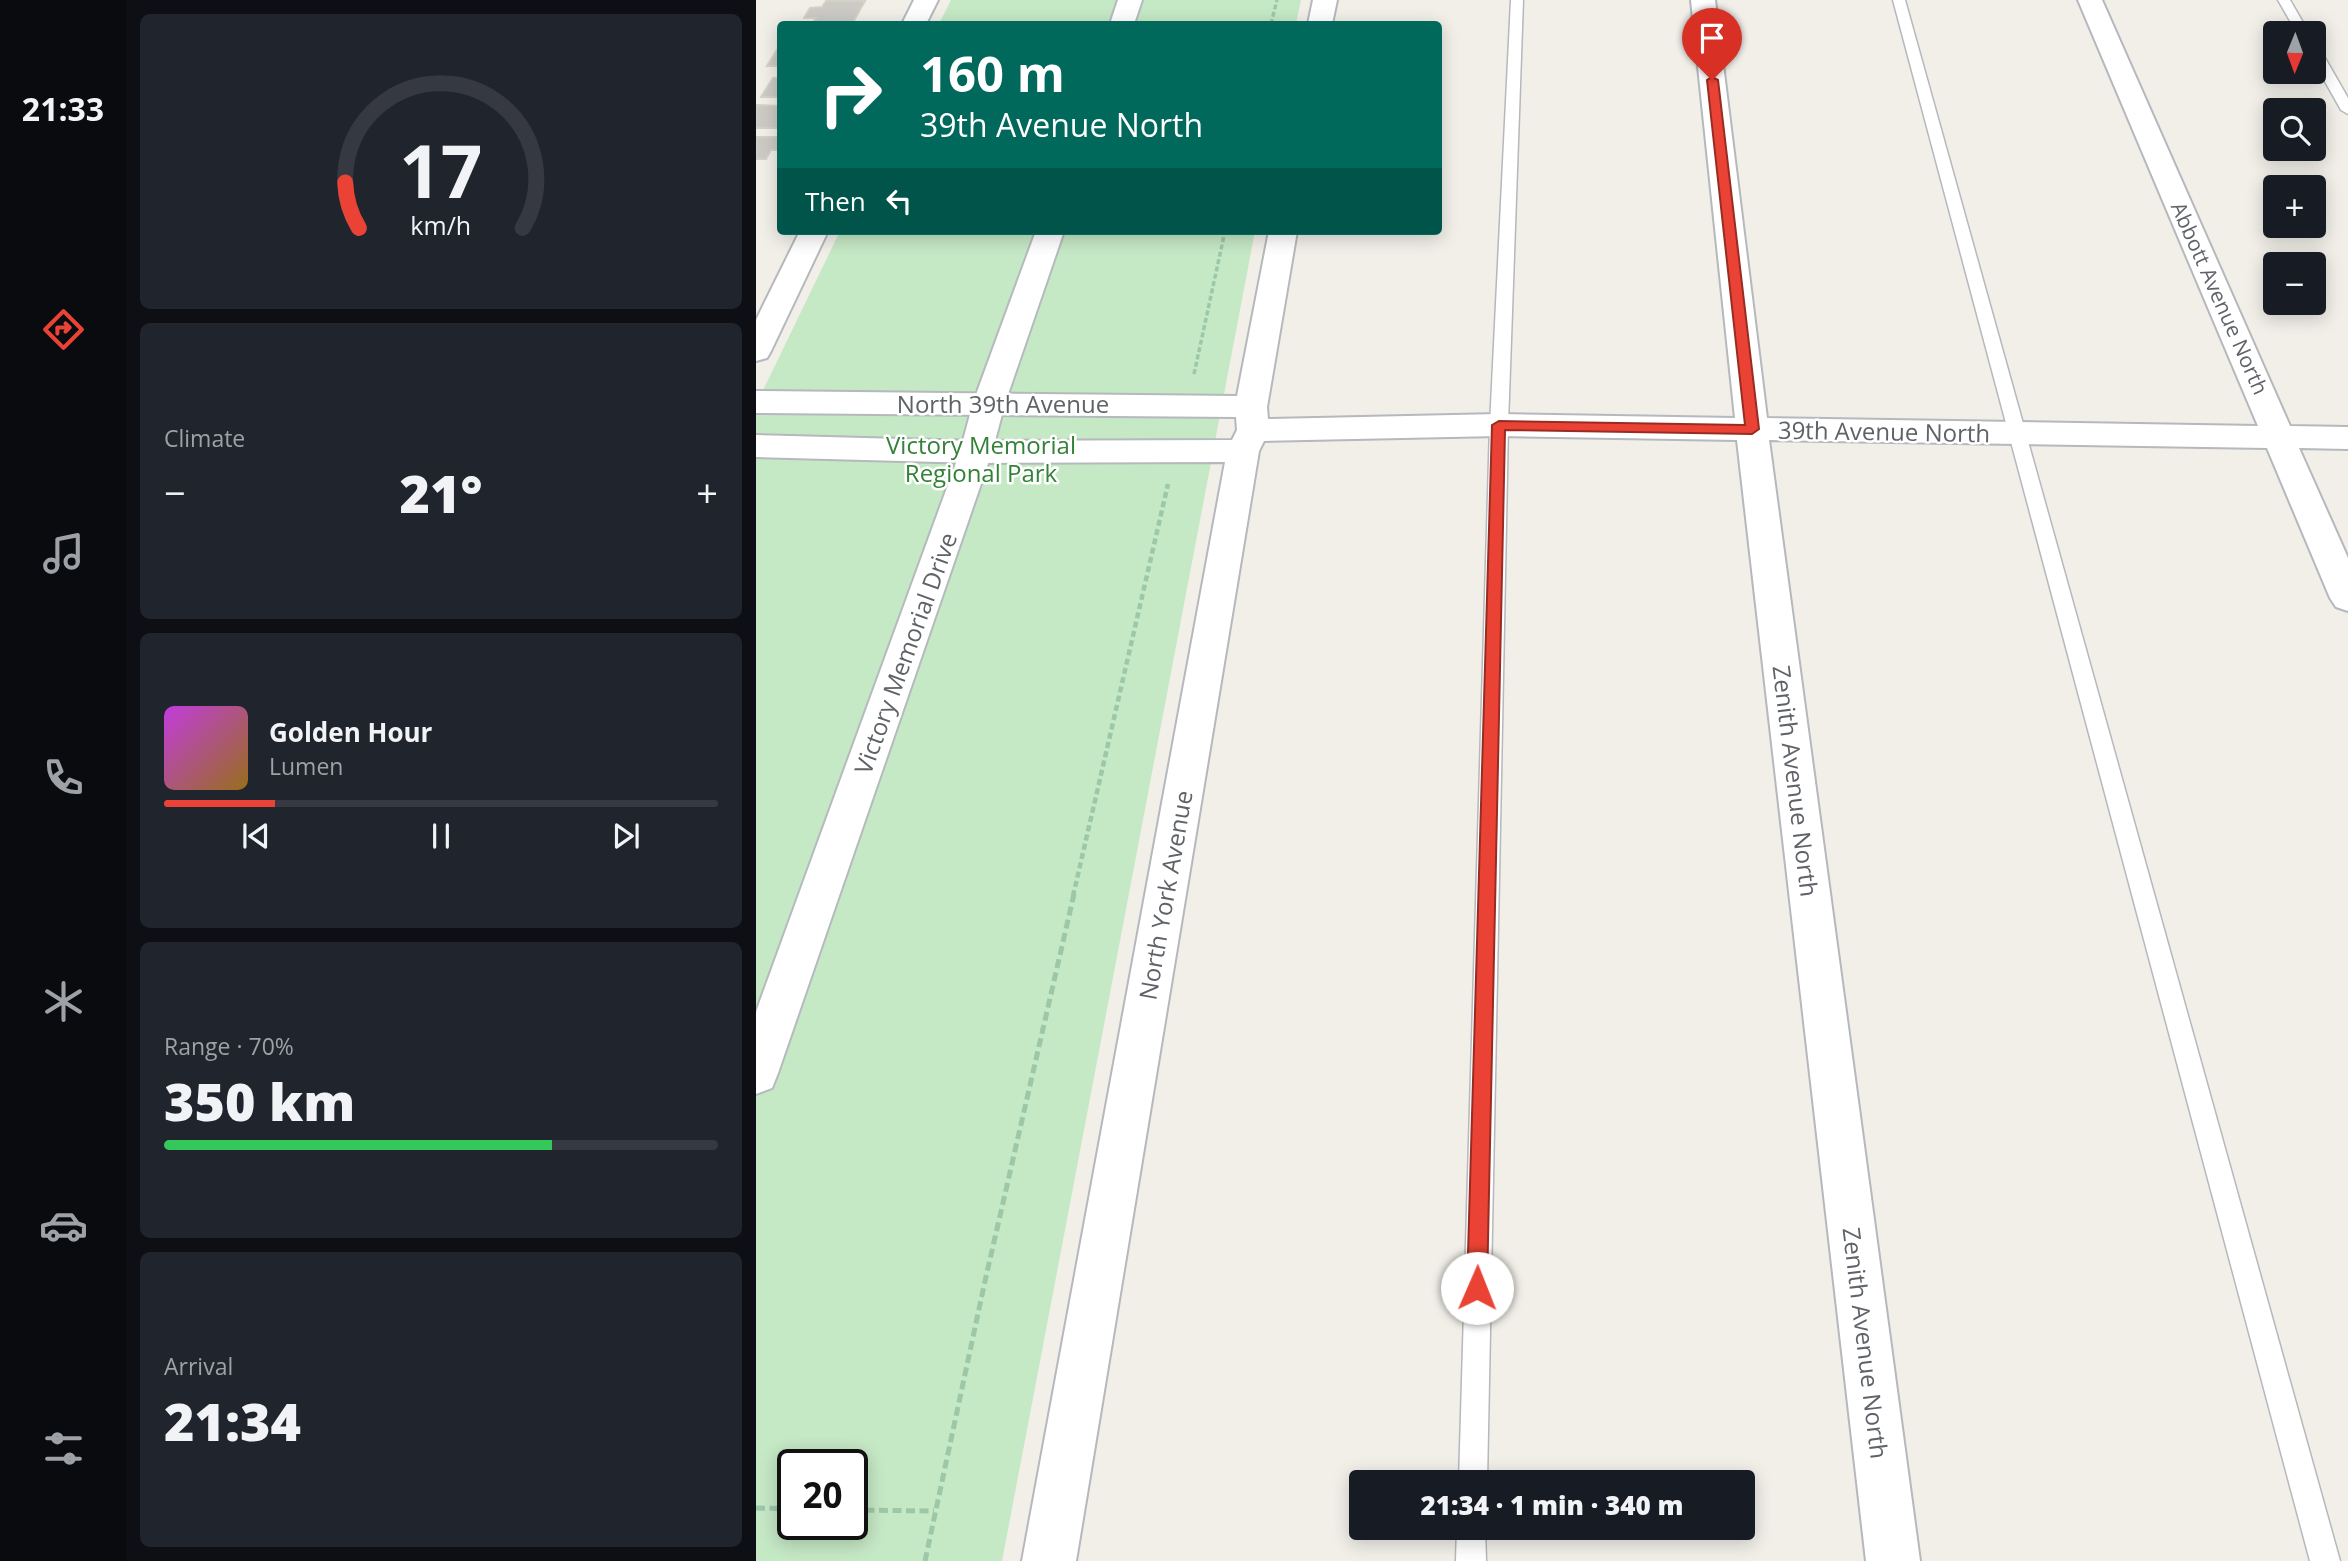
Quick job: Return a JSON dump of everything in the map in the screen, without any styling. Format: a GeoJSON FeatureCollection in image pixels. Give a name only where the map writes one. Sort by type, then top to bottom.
{"type":"FeatureCollection","features":[{"type":"Feature","properties":{"kind":"street"},"geometry":{"type":"LineString","coordinates":[[916,21],[926,0]]}},
{"type":"Feature","properties":{"kind":"street"},"geometry":{"type":"LineString","coordinates":[[1123,21],[1130,0]]}},
{"type":"Feature","properties":{"kind":"street"},"geometry":{"type":"LineString","coordinates":[[1321,21],[1325,0]]}},
{"type":"Feature","properties":{"kind":"street","name":"Zenith Avenue North"},"geometry":{"type":"LineString","coordinates":[[1703,0],[1752,429],[1893,1561]]}},
{"type":"Feature","properties":{"kind":"street","name":"Abbott Avenue North"},"geometry":{"type":"LineString","coordinates":[[2090,0],[2348,598]]}},
{"type":"Feature","properties":{"kind":"street"},"geometry":{"type":"LineString","coordinates":[[756,351],[812,235]]}},
{"type":"Feature","properties":{"kind":"street","name":"Victory Memorial Drive"},"geometry":{"type":"LineString","coordinates":[[756,1073],[976,452],[989,403],[1048,235]]}},
{"type":"Feature","properties":{"kind":"street","name":"North York Avenue"},"geometry":{"type":"LineString","coordinates":[[1049,1561],[1282,235]]}},
{"type":"Feature","properties":{"kind":"street","name":"North 39th Avenue"},"geometry":{"type":"LineString","coordinates":[[756,402],[989,403],[1249,429]]}},
{"type":"Feature","properties":{"kind":"street","name":"39th Avenue North"},"geometry":{"type":"LineString","coordinates":[[1249,429],[1499,425],[2348,438]]}},
{"type":"Feature","properties":{"kind":"street","name":"North 39th Avenue"},"geometry":{"type":"LineString","coordinates":[[756,446],[976,452],[1249,429]]}},
{"type":"Feature","properties":{"kind":"lane"},"geometry":{"type":"LineString","coordinates":[[1473,1470],[1499,425],[1517,0]]}},
{"type":"Feature","properties":{"kind":"lane"},"geometry":{"type":"LineString","coordinates":[[1899,0],[2325,1561]]}},
{"type":"Feature","properties":{"kind":"lane"},"geometry":{"type":"LineString","coordinates":[[2284,0],[2297,21]]}},
{"type":"Feature","properties":{"kind":"lane"},"geometry":{"type":"LineString","coordinates":[[2326,72],[2348,110]]}},
{"type":"Feature","properties":{"kind":"lane"},"geometry":{"type":"LineString","coordinates":[[1471,1540],[1471,1561]]}},
{"type":"Feature","properties":{"kind":"path"},"geometry":{"type":"LineString","coordinates":[[1272,21],[1277,0]]}},
{"type":"Feature","properties":{"kind":"path"},"geometry":{"type":"LineString","coordinates":[[1192,381],[1223,235]]}},
{"type":"Feature","properties":{"kind":"path"},"geometry":{"type":"LineString","coordinates":[[925,1561],[934,1511],[1170,472]]}},
{"type":"Feature","properties":{"kind":"path"},"geometry":{"type":"LineString","coordinates":[[756,1508],[777,1509]]}},
{"type":"Feature","properties":{"kind":"path"},"geometry":{"type":"LineString","coordinates":[[868,1510],[934,1511]]}},
{"type":"Feature","properties":{"kind":"green space"},"geometry":{"type":"Polygon","coordinates":[[[951,0],[1301,0],[1297,21],[940,21],[951,0]]]}},
{"type":"Feature","properties":{"kind":"green space","name":"Victory Memorial Regional Park"},"geometry":{"type":"Polygon","coordinates":[[[838,235],[1254,235],[1002,1561],[756,1561],[756,405],[838,235]]]}},
{"type":"Feature","properties":{"kind":"building"},"geometry":{"type":"Polygon","coordinates":[[[826,1],[865,1],[854,21],[814,21],[816,18],[804,18],[810,8],[822,7],[826,1]]]}},
{"type":"Feature","properties":{"kind":"building"},"geometry":{"type":"Polygon","coordinates":[[[777,50],[777,66],[767,66],[777,50]]]}},
{"type":"Feature","properties":{"kind":"building"},"geometry":{"type":"Polygon","coordinates":[[[773,78],[777,78],[777,97],[761,97],[773,78]]]}},
{"type":"Feature","properties":{"kind":"building"},"geometry":{"type":"Polygon","coordinates":[[[756,105],[777,106],[777,128],[756,128],[756,105]]]}},
{"type":"Feature","properties":{"kind":"building"},"geometry":{"type":"Polygon","coordinates":[[[756,137],[777,137],[777,150],[771,150],[766,159],[756,159],[756,137]]]}},
{"type":"Feature","properties":{"kind":"route"},"geometry":{"type":"LineString","coordinates":[[1477,1288],[1499,425],[1752,429],[1712,80]]}}]}
